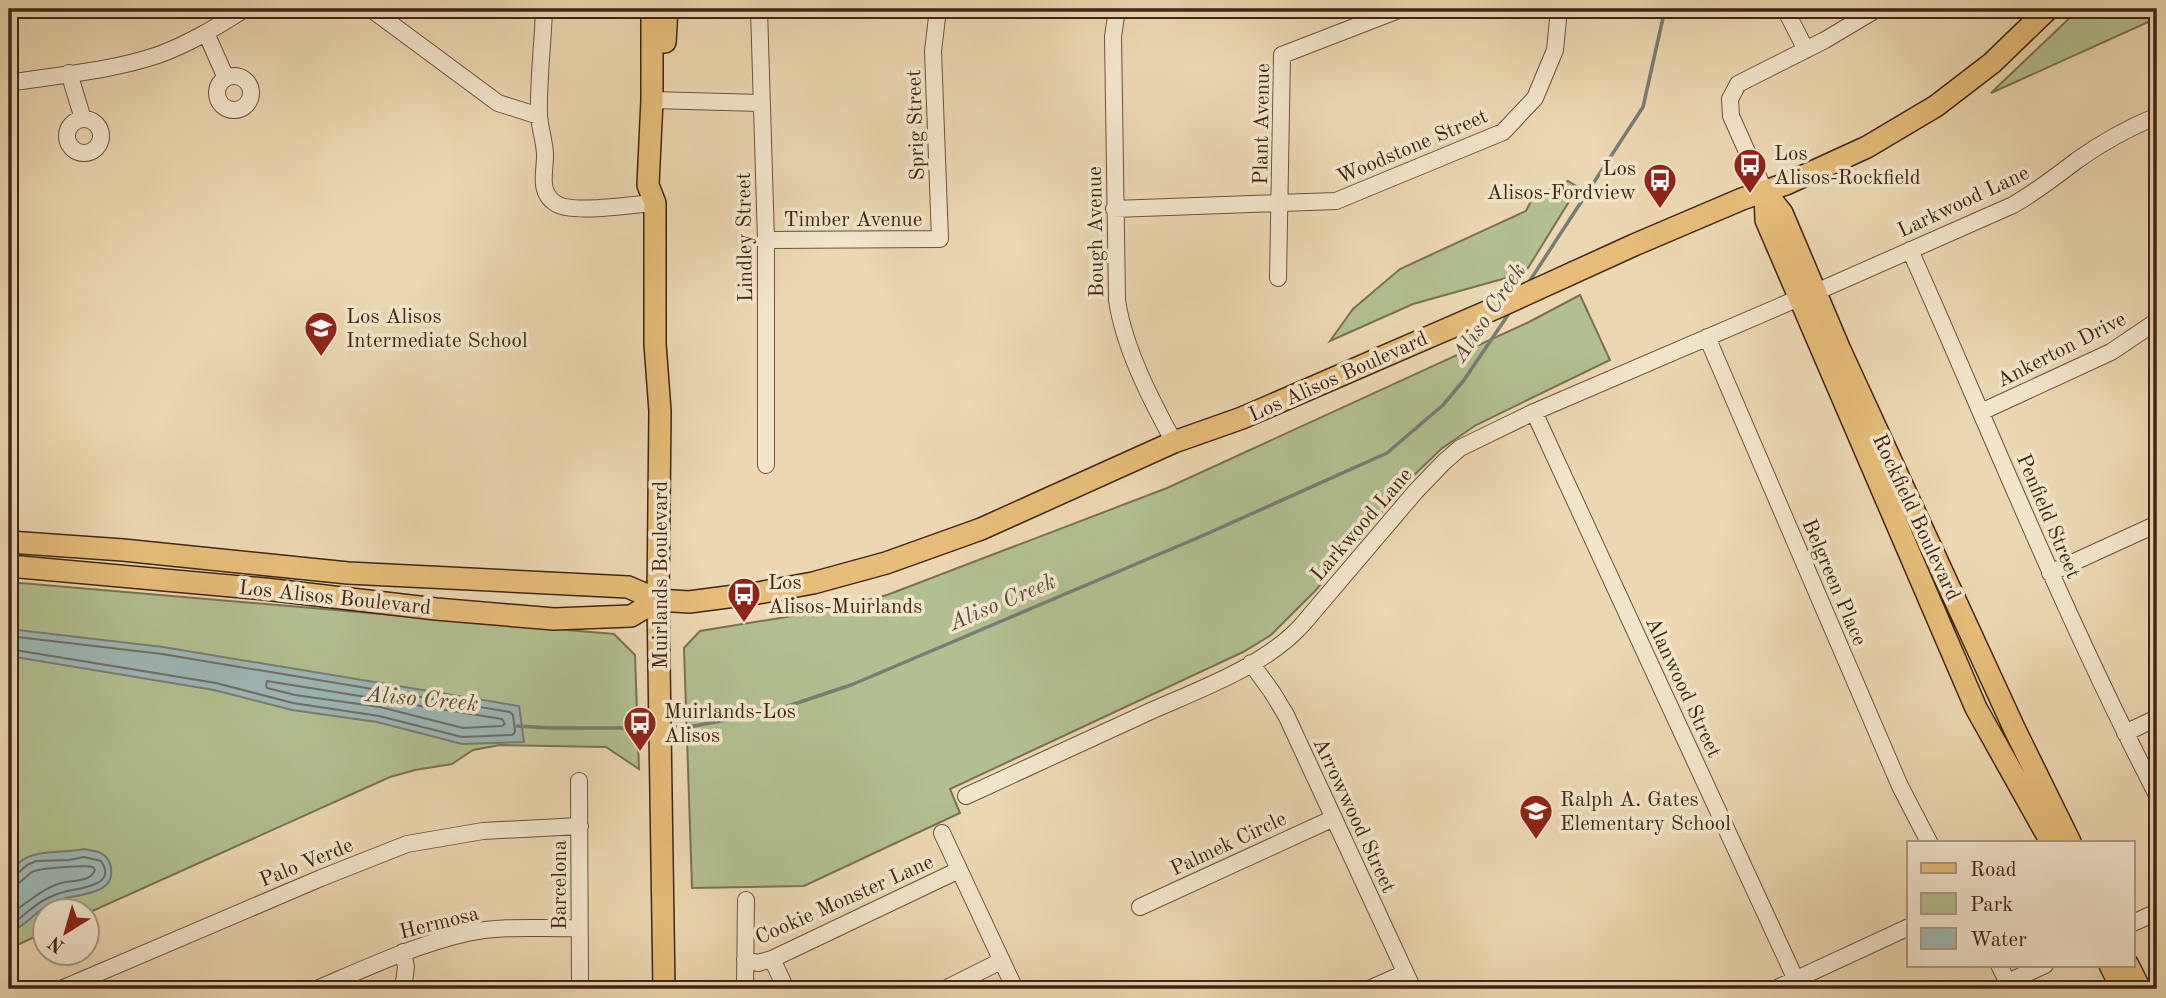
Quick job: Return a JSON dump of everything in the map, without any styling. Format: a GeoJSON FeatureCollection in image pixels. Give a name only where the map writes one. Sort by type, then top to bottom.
{"type":"FeatureCollection","features":[{"type":"Feature","properties":{"kind":"main road","name":"Muirlands Boulevard"},"geometry":{"type":"LineString","coordinates":[[652,9],[662,194],[655,203],[655,344],[660,411],[658,600],[664,989]]}},
{"type":"Feature","properties":{"kind":"main road","name":"Muirlands Boulevard"},"geometry":{"type":"LineString","coordinates":[[658,101],[667,9]]}},
{"type":"Feature","properties":{"kind":"main road","name":"Los Alisos Boulevard"},"geometry":{"type":"LineString","coordinates":[[9,542],[123,550],[348,573],[628,587],[658,600],[689,602],[813,583],[926,550],[1014,515],[1174,442],[1242,418],[1634,245],[1867,147],[1936,106],[1992,63],[2048,9]]}},
{"type":"Feature","properties":{"kind":"main road","name":"Rockfield Boulevard"},"geometry":{"type":"LineString","coordinates":[[1765,192],[1782,213],[1807,295],[1976,708],[2050,841]]}},
{"type":"Feature","properties":{"kind":"main road","name":"Rockfield Boulevard"},"geometry":{"type":"LineString","coordinates":[[1807,295],[2070,841]]}},
{"type":"Feature","properties":{"kind":"main road","name":"Los Alisos Boulevard"},"geometry":{"type":"LineString","coordinates":[[9,566],[554,619],[631,616],[658,600]]}},
{"type":"Feature","properties":{"kind":"main road"},"geometry":{"type":"LineString","coordinates":[[2111,967],[2122,989]]}},
{"type":"Feature","properties":{"kind":"main road"},"geometry":{"type":"LineString","coordinates":[[2129,967],[2140,989]]}},
{"type":"Feature","properties":{"kind":"street"},"geometry":{"type":"LineString","coordinates":[[9,83],[122,64],[160,54],[206,33],[245,9]]}},
{"type":"Feature","properties":{"kind":"street"},"geometry":{"type":"LineString","coordinates":[[371,9],[498,103],[539,116]]}},
{"type":"Feature","properties":{"kind":"street"},"geometry":{"type":"LineString","coordinates":[[544,9],[539,116],[545,154],[545,191],[554,202],[583,209],[655,203]]}},
{"type":"Feature","properties":{"kind":"street","name":"Lindley Street"},"geometry":{"type":"LineString","coordinates":[[760,9],[766,240],[766,465]]}},
{"type":"Feature","properties":{"kind":"street","name":"Sprig Street"},"geometry":{"type":"LineString","coordinates":[[938,9],[933,51],[940,239]]}},
{"type":"Feature","properties":{"kind":"street","name":"Bough Avenue"},"geometry":{"type":"LineString","coordinates":[[1117,9],[1114,37],[1117,300],[1124,332],[1159,415],[1174,442]]}},
{"type":"Feature","properties":{"kind":"street","name":"Plant Avenue"},"geometry":{"type":"LineString","coordinates":[[1278,278],[1282,55],[1401,9]]}},
{"type":"Feature","properties":{"kind":"street","name":"Woodstone Street"},"geometry":{"type":"LineString","coordinates":[[1114,209],[1336,201],[1503,132],[1535,98],[1555,51],[1559,9]]}},
{"type":"Feature","properties":{"kind":"street"},"geometry":{"type":"LineString","coordinates":[[1785,9],[1807,50],[1877,9]]}},
{"type":"Feature","properties":{"kind":"street"},"geometry":{"type":"LineString","coordinates":[[206,33],[226,78]]}},
{"type":"Feature","properties":{"kind":"street","name":"Rockfield Boulevard"},"geometry":{"type":"LineString","coordinates":[[1765,192],[1731,116],[1730,99],[1738,84],[1747,78],[1807,50]]}},
{"type":"Feature","properties":{"kind":"street"},"geometry":{"type":"LineString","coordinates":[[69,73],[83,119]]}},
{"type":"Feature","properties":{"kind":"street"},"geometry":{"type":"LineString","coordinates":[[658,101],[761,103]]}},
{"type":"Feature","properties":{"kind":"street","name":"Larkwood Lane"},"geometry":{"type":"LineString","coordinates":[[966,796],[1228,676],[1291,638],[1416,491],[1460,448],[1534,412],[2013,205],[2037,191],[2098,146],[2157,116]]}},
{"type":"Feature","properties":{"kind":"street","name":"Timber Avenue"},"geometry":{"type":"LineString","coordinates":[[766,240],[940,239]]}},
{"type":"Feature","properties":{"kind":"street","name":"Penfield Street"},"geometry":{"type":"LineString","coordinates":[[1910,250],[2050,573],[2157,795]]}},
{"type":"Feature","properties":{"kind":"street","name":"Ankerton Drive"},"geometry":{"type":"LineString","coordinates":[[1981,412],[2111,352],[2157,321]]}},
{"type":"Feature","properties":{"kind":"street","name":"Belgreen Place"},"geometry":{"type":"LineString","coordinates":[[1707,337],[1900,786],[1928,841]]}},
{"type":"Feature","properties":{"kind":"street","name":"Alanwood Street"},"geometry":{"type":"LineString","coordinates":[[1534,412],[1796,980]]}},
{"type":"Feature","properties":{"kind":"street"},"geometry":{"type":"LineString","coordinates":[[2050,573],[2157,524]]}},
{"type":"Feature","properties":{"kind":"street","name":"Arrowwood Street"},"geometry":{"type":"LineString","coordinates":[[1251,663],[1286,715],[1413,989]]}},
{"type":"Feature","properties":{"kind":"street"},"geometry":{"type":"LineString","coordinates":[[2125,733],[2157,718]]}},
{"type":"Feature","properties":{"kind":"street","name":"Barcelona"},"geometry":{"type":"LineString","coordinates":[[579,781],[580,989]]}},
{"type":"Feature","properties":{"kind":"street","name":"Palmek Circle"},"geometry":{"type":"LineString","coordinates":[[1140,907],[1334,818]]}},
{"type":"Feature","properties":{"kind":"street","name":"Palo Verde"},"geometry":{"type":"LineString","coordinates":[[61,989],[321,877],[407,844],[483,831],[580,826]]}},
{"type":"Feature","properties":{"kind":"street"},"geometry":{"type":"LineString","coordinates":[[942,833],[1014,989]]}},
{"type":"Feature","properties":{"kind":"street","name":"Cookie Monster Lane"},"geometry":{"type":"LineString","coordinates":[[745,961],[758,963],[772,959],[959,870]]}},
{"type":"Feature","properties":{"kind":"street"},"geometry":{"type":"LineString","coordinates":[[745,989],[746,900]]}},
{"type":"Feature","properties":{"kind":"street"},"geometry":{"type":"LineString","coordinates":[[2134,923],[2157,912]]}},
{"type":"Feature","properties":{"kind":"street","name":"Hermosa"},"geometry":{"type":"LineString","coordinates":[[317,989],[403,952],[468,933],[506,929],[579,928]]}},
{"type":"Feature","properties":{"kind":"street"},"geometry":{"type":"LineString","coordinates":[[1775,989],[1907,928]]}},
{"type":"Feature","properties":{"kind":"street"},"geometry":{"type":"LineString","coordinates":[[403,952],[406,967],[403,989]]}},
{"type":"Feature","properties":{"kind":"street"},"geometry":{"type":"LineString","coordinates":[[772,959],[786,989]]}},
{"type":"Feature","properties":{"kind":"street"},"geometry":{"type":"LineString","coordinates":[[945,989],[1002,961]]}},
{"type":"Feature","properties":{"kind":"street"},"geometry":{"type":"LineString","coordinates":[[2000,967],[2009,986],[2042,967]]}},
{"type":"Feature","properties":{"kind":"street"},"geometry":{"type":"LineString","coordinates":[[1369,989],[1405,973]]}},
{"type":"Feature","properties":{"kind":"green space"},"geometry":{"type":"Polygon","coordinates":[[[2079,9],[2157,9],[2157,18],[1991,93],[2079,9]]]}},
{"type":"Feature","properties":{"kind":"green space"},"geometry":{"type":"Polygon","coordinates":[[[1568,181],[1578,187],[1528,268],[1506,278],[1413,304],[1330,341],[1353,309],[1400,269],[1526,211],[1532,199],[1568,181]]]}},
{"type":"Feature","properties":{"kind":"green space"},"geometry":{"type":"Polygon","coordinates":[[[1580,295],[1610,360],[1476,425],[1441,449],[1407,482],[1315,591],[1271,635],[1243,652],[950,789],[960,813],[804,886],[692,888],[684,648],[700,631],[817,612],[887,595],[1167,488],[1529,322],[1580,295]]]}},
{"type":"Feature","properties":{"kind":"green space"},"geometry":{"type":"Polygon","coordinates":[[[9,582],[614,634],[635,655],[639,769],[606,747],[500,745],[473,750],[452,764],[390,777],[102,907],[102,897],[32,897],[32,938],[9,949],[9,582]]]}},
{"type":"Feature","properties":{"kind":"water"},"geometry":{"type":"Polygon","coordinates":[[[9,629],[163,647],[519,706],[524,742],[462,744],[377,722],[292,710],[214,690],[9,656],[9,629]]]}},
{"type":"Feature","properties":{"kind":"water"},"geometry":{"type":"Polygon","coordinates":[[[84,849],[106,857],[110,864],[109,881],[98,890],[71,897],[32,897],[32,917],[9,931],[9,873],[32,855],[84,849]]]}},
{"type":"Feature","properties":{"kind":"waterway","name":"Aliso Creek"},"geometry":{"type":"LineString","coordinates":[[1527,285],[1643,107],[1665,9]]}},
{"type":"Feature","properties":{"kind":"waterway","name":"Aliso Creek"},"geometry":{"type":"LineString","coordinates":[[667,727],[689,727],[773,711],[851,685],[1202,536],[1387,453],[1443,405],[1464,380],[1510,312]]}},
{"type":"Feature","properties":{"kind":"waterway","name":"Aliso Creek"},"geometry":{"type":"LineString","coordinates":[[517,726],[653,728]]}},
{"type":"Feature","properties":{"kind":"place","name":"Los Alisos-Rockfield"},"geometry":{"type":"Point","coordinates":[1750,195]}},
{"type":"Feature","properties":{"kind":"place","name":"Los Alisos-Fordview"},"geometry":{"type":"Point","coordinates":[1660,210]}},
{"type":"Feature","properties":{"kind":"place","name":"Los Alisos Intermediate School"},"geometry":{"type":"Point","coordinates":[321,358]}},
{"type":"Feature","properties":{"kind":"place","name":"Los Alisos-Muirlands"},"geometry":{"type":"Point","coordinates":[744,624]}},
{"type":"Feature","properties":{"kind":"place","name":"Muirlands-Los Alisos"},"geometry":{"type":"Point","coordinates":[640,753]}},
{"type":"Feature","properties":{"kind":"place","name":"Ralph A. Gates Elementary School"},"geometry":{"type":"Point","coordinates":[1536,841]}}]}
